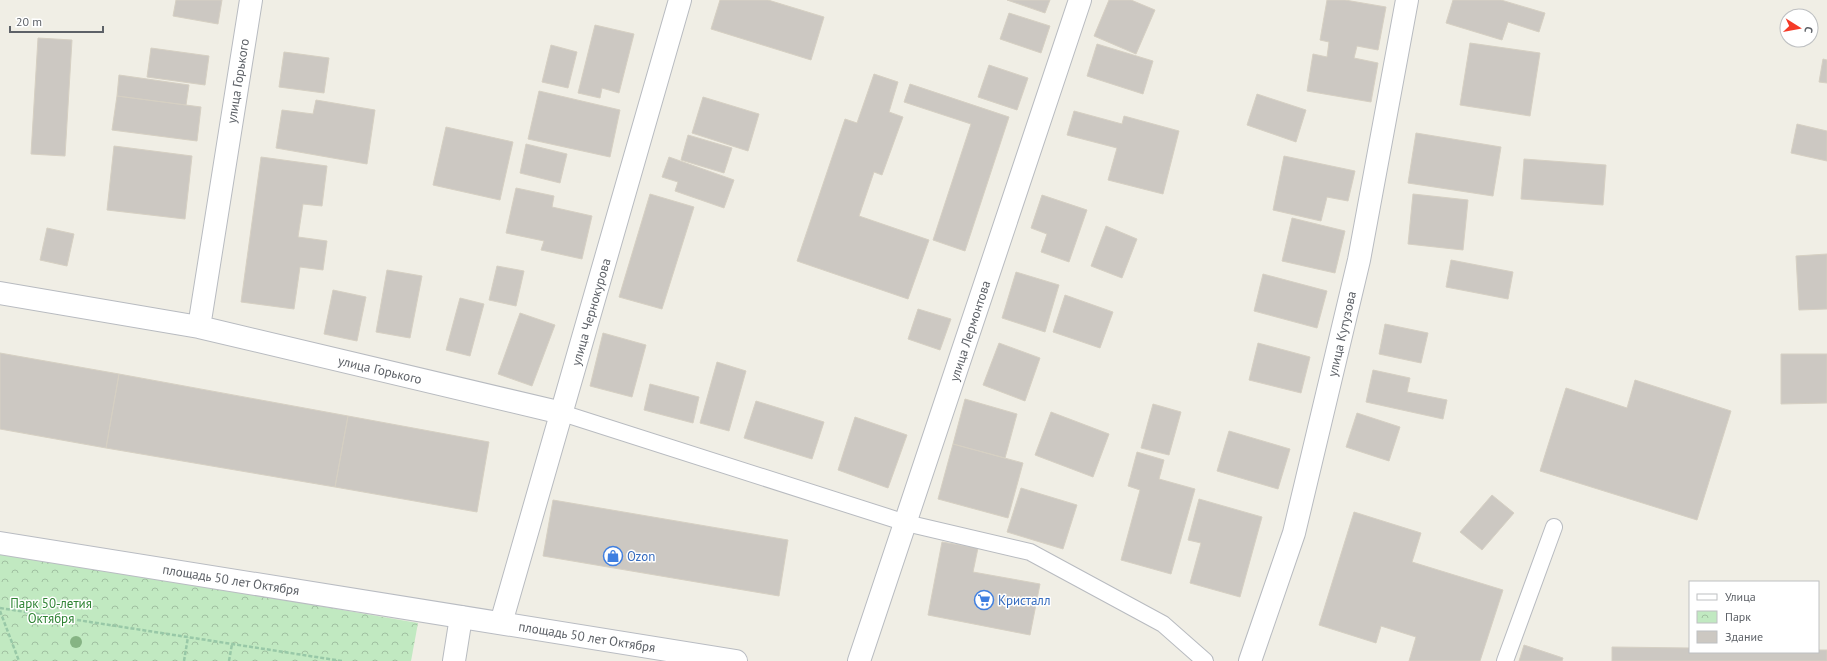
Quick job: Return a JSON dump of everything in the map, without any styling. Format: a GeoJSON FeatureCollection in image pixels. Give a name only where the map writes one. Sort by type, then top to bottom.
{"type":"FeatureCollection","features":[{"type":"Feature","properties":{"kind":"street","name":"улица Горького"},"geometry":{"type":"LineString","coordinates":[[199,328],[251,0]]}},
{"type":"Feature","properties":{"kind":"street","name":"улица Чернокурова"},"geometry":{"type":"LineString","coordinates":[[501,624],[680,0]]}},
{"type":"Feature","properties":{"kind":"street","name":"улица Лермонтова"},"geometry":{"type":"LineString","coordinates":[[859,661],[1080,0]]}},
{"type":"Feature","properties":{"kind":"street","name":"улица Кутузова"},"geometry":{"type":"LineString","coordinates":[[1250,661],[1294,533],[1300,510],[1359,260],[1407,0]]}},
{"type":"Feature","properties":{"kind":"street","name":"улица Горького"},"geometry":{"type":"LineString","coordinates":[[0,293],[199,328],[562,413]]}},
{"type":"Feature","properties":{"kind":"street","name":"площадь 50 лет Октября"},"geometry":{"type":"LineString","coordinates":[[0,544],[736,661]]}},
{"type":"Feature","properties":{"kind":"street"},"geometry":{"type":"LineString","coordinates":[[454,661],[461,617]]}},
{"type":"Feature","properties":{"kind":"lane"},"geometry":{"type":"LineString","coordinates":[[562,413],[906,523],[1030,552],[1163,624],[1205,661]]}},
{"type":"Feature","properties":{"kind":"lane"},"geometry":{"type":"LineString","coordinates":[[1505,661],[1554,527]]}},
{"type":"Feature","properties":{"kind":"path"},"geometry":{"type":"LineString","coordinates":[[0,608],[342,661]]}},
{"type":"Feature","properties":{"kind":"path"},"geometry":{"type":"LineString","coordinates":[[0,611],[18,661]]}},
{"type":"Feature","properties":{"kind":"path"},"geometry":{"type":"LineString","coordinates":[[184,661],[188,637]]}},
{"type":"Feature","properties":{"kind":"path"},"geometry":{"type":"LineString","coordinates":[[229,661],[232,644]]}},
{"type":"Feature","properties":{"kind":"green space","name":"Парк 50-летия Октября"},"geometry":{"type":"Polygon","coordinates":[[[0,551],[418,623],[411,661],[0,661],[0,551]]]}},
{"type":"Feature","properties":{"kind":"building"},"geometry":{"type":"Polygon","coordinates":[[[176,0],[222,0],[218,24],[173,16],[176,0]]]}},
{"type":"Feature","properties":{"kind":"building"},"geometry":{"type":"Polygon","coordinates":[[[720,0],[768,0],[824,17],[811,60],[711,29],[720,0]]]}},
{"type":"Feature","properties":{"kind":"building"},"geometry":{"type":"Polygon","coordinates":[[[1007,0],[1050,0],[1045,13],[1007,0]]]}},
{"type":"Feature","properties":{"kind":"building"},"geometry":{"type":"Polygon","coordinates":[[[1109,0],[1131,0],[1155,10],[1136,54],[1094,36],[1109,0]]]}},
{"type":"Feature","properties":{"kind":"building"},"geometry":{"type":"Polygon","coordinates":[[[1327,0],[1345,0],[1386,7],[1378,50],[1357,46],[1354,58],[1378,63],[1371,102],[1307,91],[1313,54],[1327,57],[1329,42],[1320,40],[1327,0]]]}},
{"type":"Feature","properties":{"kind":"building"},"geometry":{"type":"Polygon","coordinates":[[[1453,0],[1501,0],[1545,13],[1539,32],[1508,22],[1502,40],[1446,23],[1453,0]]]}},
{"type":"Feature","properties":{"kind":"building"},"geometry":{"type":"Polygon","coordinates":[[[1009,13],[1050,26],[1041,53],[1000,39],[1009,13]]]}},
{"type":"Feature","properties":{"kind":"building"},"geometry":{"type":"Polygon","coordinates":[[[595,25],[634,34],[619,93],[602,88],[600,98],[578,93],[595,25]]]}},
{"type":"Feature","properties":{"kind":"building"},"geometry":{"type":"Polygon","coordinates":[[[38,38],[72,40],[65,156],[31,154],[38,38]]]}},
{"type":"Feature","properties":{"kind":"building"},"geometry":{"type":"Polygon","coordinates":[[[1470,43],[1540,53],[1530,116],[1460,105],[1470,43]]]}},
{"type":"Feature","properties":{"kind":"building"},"geometry":{"type":"Polygon","coordinates":[[[1097,44],[1153,61],[1143,94],[1087,76],[1097,44]]]}},
{"type":"Feature","properties":{"kind":"building"},"geometry":{"type":"Polygon","coordinates":[[[551,45],[577,52],[568,88],[542,82],[551,45]]]}},
{"type":"Feature","properties":{"kind":"building"},"geometry":{"type":"Polygon","coordinates":[[[151,48],[209,56],[205,85],[147,77],[151,48]]]}},
{"type":"Feature","properties":{"kind":"building"},"geometry":{"type":"Polygon","coordinates":[[[284,52],[329,58],[324,93],[279,87],[284,52]]]}},
{"type":"Feature","properties":{"kind":"building"},"geometry":{"type":"Polygon","coordinates":[[[1823,59],[1827,60],[1827,83],[1819,82],[1823,59]]]}},
{"type":"Feature","properties":{"kind":"building"},"geometry":{"type":"Polygon","coordinates":[[[989,65],[1028,78],[1017,110],[978,97],[989,65]]]}},
{"type":"Feature","properties":{"kind":"building"},"geometry":{"type":"Polygon","coordinates":[[[874,74],[898,82],[889,112],[903,117],[882,175],[874,172],[859,216],[929,240],[908,299],[797,261],[845,119],[857,123],[874,74]]]}},
{"type":"Feature","properties":{"kind":"building"},"geometry":{"type":"Polygon","coordinates":[[[119,75],[189,85],[186,105],[117,96],[119,75]]]}},
{"type":"Feature","properties":{"kind":"building"},"geometry":{"type":"Polygon","coordinates":[[[910,84],[1009,117],[965,251],[933,240],[971,124],[904,102],[910,84]]]}},
{"type":"Feature","properties":{"kind":"building"},"geometry":{"type":"Polygon","coordinates":[[[539,91],[620,110],[610,157],[528,139],[539,91]]]}},
{"type":"Feature","properties":{"kind":"building"},"geometry":{"type":"Polygon","coordinates":[[[1257,94],[1306,110],[1296,142],[1247,125],[1257,94]]]}},
{"type":"Feature","properties":{"kind":"building"},"geometry":{"type":"Polygon","coordinates":[[[117,96],[201,107],[197,141],[112,130],[117,96]]]}},
{"type":"Feature","properties":{"kind":"building"},"geometry":{"type":"Polygon","coordinates":[[[703,97],[759,114],[748,151],[692,133],[703,97]]]}},
{"type":"Feature","properties":{"kind":"building"},"geometry":{"type":"Polygon","coordinates":[[[316,100],[375,110],[367,164],[276,148],[282,110],[313,114],[316,100]]]}},
{"type":"Feature","properties":{"kind":"building"},"geometry":{"type":"Polygon","coordinates":[[[1074,111],[1122,124],[1124,116],[1179,131],[1163,194],[1108,180],[1117,148],[1067,135],[1074,111]]]}},
{"type":"Feature","properties":{"kind":"building"},"geometry":{"type":"Polygon","coordinates":[[[1797,124],[1827,131],[1827,161],[1791,153],[1797,124]]]}},
{"type":"Feature","properties":{"kind":"building"},"geometry":{"type":"Polygon","coordinates":[[[446,127],[513,142],[500,200],[433,185],[446,127]]]}},
{"type":"Feature","properties":{"kind":"building"},"geometry":{"type":"Polygon","coordinates":[[[1416,133],[1501,147],[1493,196],[1408,183],[1416,133]]]}},
{"type":"Feature","properties":{"kind":"building"},"geometry":{"type":"Polygon","coordinates":[[[688,135],[732,148],[724,173],[681,160],[688,135]]]}},
{"type":"Feature","properties":{"kind":"building"},"geometry":{"type":"Polygon","coordinates":[[[526,144],[567,154],[560,183],[520,173],[526,144]]]}},
{"type":"Feature","properties":{"kind":"building"},"geometry":{"type":"Polygon","coordinates":[[[114,146],[192,156],[185,219],[107,210],[114,146]]]}},
{"type":"Feature","properties":{"kind":"building"},"geometry":{"type":"Polygon","coordinates":[[[1284,156],[1355,171],[1348,201],[1327,197],[1321,221],[1273,210],[1284,156]]]}},
{"type":"Feature","properties":{"kind":"building"},"geometry":{"type":"Polygon","coordinates":[[[261,157],[327,166],[322,206],[303,204],[298,237],[327,241],[323,270],[300,267],[294,309],[241,302],[261,157]]]}},
{"type":"Feature","properties":{"kind":"building"},"geometry":{"type":"Polygon","coordinates":[[[669,157],[734,180],[724,208],[675,191],[678,182],[662,177],[669,157]]]}},
{"type":"Feature","properties":{"kind":"building"},"geometry":{"type":"Polygon","coordinates":[[[1524,159],[1606,165],[1603,205],[1521,199],[1524,159]]]}},
{"type":"Feature","properties":{"kind":"building"},"geometry":{"type":"Polygon","coordinates":[[[516,188],[554,196],[552,207],[592,216],[582,259],[541,250],[544,241],[506,233],[516,188]]]}},
{"type":"Feature","properties":{"kind":"building"},"geometry":{"type":"Polygon","coordinates":[[[650,194],[694,207],[662,309],[619,297],[650,194]]]}},
{"type":"Feature","properties":{"kind":"building"},"geometry":{"type":"Polygon","coordinates":[[[1413,194],[1468,200],[1463,250],[1408,244],[1413,194]]]}},
{"type":"Feature","properties":{"kind":"building"},"geometry":{"type":"Polygon","coordinates":[[[1042,195],[1087,210],[1069,262],[1041,252],[1047,234],[1031,228],[1042,195]]]}},
{"type":"Feature","properties":{"kind":"building"},"geometry":{"type":"Polygon","coordinates":[[[1292,218],[1345,231],[1335,273],[1282,261],[1292,218]]]}},
{"type":"Feature","properties":{"kind":"building"},"geometry":{"type":"Polygon","coordinates":[[[1106,226],[1137,239],[1122,278],[1091,266],[1106,226]]]}},
{"type":"Feature","properties":{"kind":"building"},"geometry":{"type":"Polygon","coordinates":[[[47,228],[74,234],[67,266],[40,260],[47,228]]]}},
{"type":"Feature","properties":{"kind":"building"},"geometry":{"type":"Polygon","coordinates":[[[1827,254],[1827,309],[1799,310],[1796,256],[1827,254]]]}},
{"type":"Feature","properties":{"kind":"building"},"geometry":{"type":"Polygon","coordinates":[[[1451,260],[1513,272],[1508,299],[1446,287],[1451,260]]]}},
{"type":"Feature","properties":{"kind":"building"},"geometry":{"type":"Polygon","coordinates":[[[497,266],[524,271],[516,306],[489,300],[497,266]]]}},
{"type":"Feature","properties":{"kind":"building"},"geometry":{"type":"Polygon","coordinates":[[[387,270],[422,276],[410,338],[376,332],[387,270]]]}},
{"type":"Feature","properties":{"kind":"building"},"geometry":{"type":"Polygon","coordinates":[[[1016,272],[1059,285],[1045,332],[1002,318],[1016,272]]]}},
{"type":"Feature","properties":{"kind":"building"},"geometry":{"type":"Polygon","coordinates":[[[1263,274],[1327,291],[1317,328],[1254,311],[1263,274]]]}},
{"type":"Feature","properties":{"kind":"building"},"geometry":{"type":"Polygon","coordinates":[[[333,290],[366,297],[357,341],[324,334],[333,290]]]}},
{"type":"Feature","properties":{"kind":"building"},"geometry":{"type":"Polygon","coordinates":[[[1065,295],[1113,312],[1100,348],[1053,332],[1065,295]]]}},
{"type":"Feature","properties":{"kind":"building"},"geometry":{"type":"Polygon","coordinates":[[[460,298],[484,304],[470,356],[446,350],[460,298]]]}},
{"type":"Feature","properties":{"kind":"building"},"geometry":{"type":"Polygon","coordinates":[[[918,309],[951,319],[940,350],[908,339],[918,309]]]}},
{"type":"Feature","properties":{"kind":"building"},"geometry":{"type":"Polygon","coordinates":[[[520,313],[555,325],[532,386],[498,374],[520,313]]]}},
{"type":"Feature","properties":{"kind":"building"},"geometry":{"type":"Polygon","coordinates":[[[1385,324],[1428,333],[1421,363],[1379,354],[1385,324]]]}},
{"type":"Feature","properties":{"kind":"building"},"geometry":{"type":"Polygon","coordinates":[[[603,333],[646,345],[632,397],[590,386],[603,333]]]}},
{"type":"Feature","properties":{"kind":"building"},"geometry":{"type":"Polygon","coordinates":[[[999,343],[1040,358],[1025,401],[983,385],[999,343]]]}},
{"type":"Feature","properties":{"kind":"building"},"geometry":{"type":"Polygon","coordinates":[[[1258,343],[1310,357],[1301,393],[1249,380],[1258,343]]]}},
{"type":"Feature","properties":{"kind":"building"},"geometry":{"type":"Polygon","coordinates":[[[0,353],[119,374],[106,448],[0,429],[0,353]]]}},
{"type":"Feature","properties":{"kind":"building"},"geometry":{"type":"Polygon","coordinates":[[[1781,354],[1827,354],[1827,403],[1781,404],[1781,354]]]}},
{"type":"Feature","properties":{"kind":"building"},"geometry":{"type":"Polygon","coordinates":[[[717,362],[746,371],[729,431],[700,423],[717,362]]]}},
{"type":"Feature","properties":{"kind":"building"},"geometry":{"type":"Polygon","coordinates":[[[1373,370],[1410,378],[1407,392],[1447,400],[1443,419],[1366,402],[1373,370]]]}},
{"type":"Feature","properties":{"kind":"building"},"geometry":{"type":"Polygon","coordinates":[[[119,374],[348,416],[335,487],[106,448],[119,374]]]}},
{"type":"Feature","properties":{"kind":"building"},"geometry":{"type":"Polygon","coordinates":[[[1635,380],[1731,411],[1697,520],[1540,471],[1566,388],[1627,408],[1635,380]]]}},
{"type":"Feature","properties":{"kind":"building"},"geometry":{"type":"Polygon","coordinates":[[[650,384],[699,397],[693,423],[644,410],[650,384]]]}},
{"type":"Feature","properties":{"kind":"building"},"geometry":{"type":"Polygon","coordinates":[[[965,399],[1017,414],[1005,458],[953,444],[965,399]]]}},
{"type":"Feature","properties":{"kind":"building"},"geometry":{"type":"Polygon","coordinates":[[[756,401],[824,422],[812,459],[744,438],[756,401]]]}},
{"type":"Feature","properties":{"kind":"building"},"geometry":{"type":"Polygon","coordinates":[[[1153,404],[1181,412],[1169,455],[1141,448],[1153,404]]]}},
{"type":"Feature","properties":{"kind":"building"},"geometry":{"type":"Polygon","coordinates":[[[1051,412],[1109,434],[1093,477],[1035,455],[1051,412]]]}},
{"type":"Feature","properties":{"kind":"building"},"geometry":{"type":"Polygon","coordinates":[[[1357,413],[1400,427],[1389,461],[1346,447],[1357,413]]]}},
{"type":"Feature","properties":{"kind":"building"},"geometry":{"type":"Polygon","coordinates":[[[348,416],[489,442],[477,512],[335,487],[348,416]]]}},
{"type":"Feature","properties":{"kind":"building"},"geometry":{"type":"Polygon","coordinates":[[[855,417],[907,435],[888,488],[838,470],[855,417]]]}},
{"type":"Feature","properties":{"kind":"building"},"geometry":{"type":"Polygon","coordinates":[[[1229,431],[1290,449],[1278,489],[1217,471],[1229,431]]]}},
{"type":"Feature","properties":{"kind":"building"},"geometry":{"type":"Polygon","coordinates":[[[953,444],[1023,463],[1008,518],[938,499],[953,444]]]}},
{"type":"Feature","properties":{"kind":"building"},"geometry":{"type":"Polygon","coordinates":[[[1137,452],[1164,460],[1159,479],[1195,489],[1171,574],[1121,560],[1140,490],[1128,486],[1137,452]]]}},
{"type":"Feature","properties":{"kind":"building"},"geometry":{"type":"Polygon","coordinates":[[[1021,488],[1077,505],[1063,549],[1007,532],[1021,488]]]}},
{"type":"Feature","properties":{"kind":"building"},"geometry":{"type":"Polygon","coordinates":[[[1492,495],[1514,513],[1482,550],[1460,532],[1492,495]]]}},
{"type":"Feature","properties":{"kind":"building"},"geometry":{"type":"Polygon","coordinates":[[[1199,499],[1262,517],[1240,597],[1190,583],[1201,543],[1188,540],[1199,499]]]}},
{"type":"Feature","properties":{"kind":"building"},"geometry":{"type":"Polygon","coordinates":[[[553,500],[788,540],[779,596],[543,556],[553,500]]]}},
{"type":"Feature","properties":{"kind":"building"},"geometry":{"type":"Polygon","coordinates":[[[1354,512],[1421,533],[1412,562],[1503,590],[1480,661],[1409,661],[1416,637],[1381,626],[1376,643],[1319,625],[1354,512]]]}},
{"type":"Feature","properties":{"kind":"building","name":"Кристалл"},"geometry":{"type":"Polygon","coordinates":[[[942,542],[978,548],[973,572],[1040,584],[1030,635],[928,615],[942,542]]]}},
{"type":"Feature","properties":{"kind":"building"},"geometry":{"type":"Polygon","coordinates":[[[1524,645],[1563,658],[1562,661],[1519,661],[1524,645]]]}},
{"type":"Feature","properties":{"kind":"building"},"geometry":{"type":"Polygon","coordinates":[[[1612,647],[1689,648],[1689,653],[1819,653],[1819,650],[1827,650],[1827,661],[1612,661],[1612,647]]]}},
{"type":"Feature","properties":{"kind":"place","name":"Ozon"},"geometry":{"type":"Point","coordinates":[613,556]}},
{"type":"Feature","properties":{"kind":"place","name":"Кристалл"},"geometry":{"type":"Point","coordinates":[984,600]}}]}
